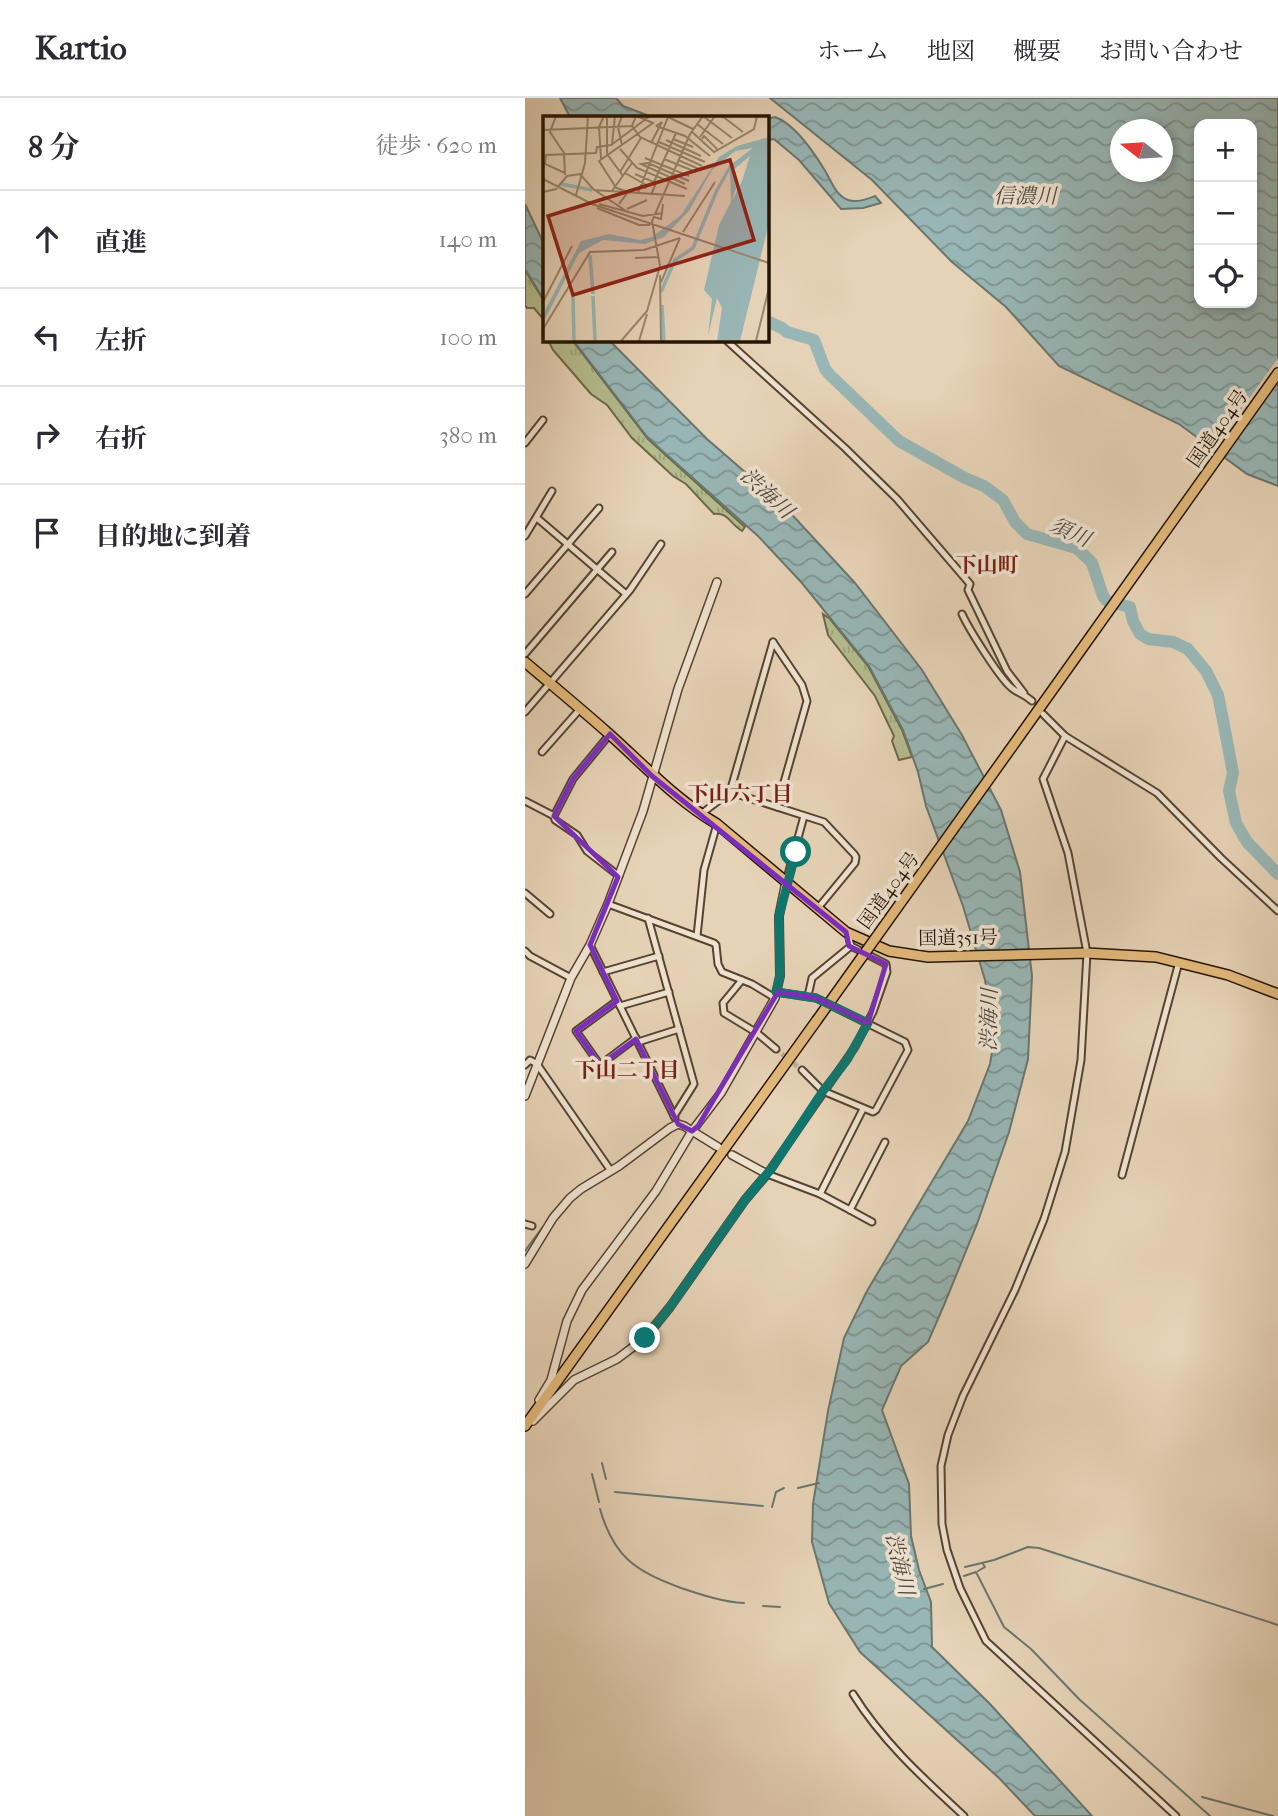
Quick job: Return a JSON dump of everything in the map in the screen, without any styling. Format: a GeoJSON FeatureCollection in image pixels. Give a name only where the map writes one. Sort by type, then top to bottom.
{"type":"FeatureCollection","features":[{"type":"Feature","properties":{"kind":"highway","name":"国道404号"},"geometry":{"type":"LineString","coordinates":[[525,1426],[1278,373]]}},
{"type":"Feature","properties":{"kind":"highway","name":"国道351号"},"geometry":{"type":"LineString","coordinates":[[525,662],[610,734],[652,776],[717,824],[846,932],[889,951],[932,957],[1138,954],[1228,975],[1278,994]]}},
{"type":"Feature","properties":{"kind":"street"},"geometry":{"type":"LineString","coordinates":[[727,341],[845,448],[937,543],[970,584],[968,590],[1007,671],[1032,701]]}},
{"type":"Feature","properties":{"kind":"street"},"geometry":{"type":"LineString","coordinates":[[525,443],[544,420]]}},
{"type":"Feature","properties":{"kind":"street"},"geometry":{"type":"LineString","coordinates":[[525,535],[552,491]]}},
{"type":"Feature","properties":{"kind":"street"},"geometry":{"type":"LineString","coordinates":[[525,594],[599,508]]}},
{"type":"Feature","properties":{"kind":"street"},"geometry":{"type":"LineString","coordinates":[[537,518],[626,594]]}},
{"type":"Feature","properties":{"kind":"street"},"geometry":{"type":"LineString","coordinates":[[525,712],[626,594],[661,544]]}},
{"type":"Feature","properties":{"kind":"street"},"geometry":{"type":"LineString","coordinates":[[525,654],[612,552]]}},
{"type":"Feature","properties":{"kind":"street"},"geometry":{"type":"LineString","coordinates":[[525,1096],[571,978],[590,945],[619,876],[643,811],[677,689],[717,582]]}},
{"type":"Feature","properties":{"kind":"street"},"geometry":{"type":"LineString","coordinates":[[962,614],[972,635],[1004,679],[1013,690],[1024,693]]}},
{"type":"Feature","properties":{"kind":"street"},"geometry":{"type":"LineString","coordinates":[[701,814],[730,792],[773,642],[802,685],[807,701],[777,807]]}},
{"type":"Feature","properties":{"kind":"street"},"geometry":{"type":"LineString","coordinates":[[542,752],[580,709]]}},
{"type":"Feature","properties":{"kind":"street"},"geometry":{"type":"LineString","coordinates":[[1043,714],[1065,736],[1157,793],[1278,911]]}},
{"type":"Feature","properties":{"kind":"street"},"geometry":{"type":"LineString","coordinates":[[554,816],[573,779],[610,734]]}},
{"type":"Feature","properties":{"kind":"street"},"geometry":{"type":"LineString","coordinates":[[1065,736],[1045,772],[1043,785],[1068,853],[1083,953],[1081,1060],[1065,1152],[1032,1252],[963,1396],[948,1436],[940,1483],[942,1524],[952,1567],[986,1641],[1175,1816]]}},
{"type":"Feature","properties":{"kind":"street"},"geometry":{"type":"LineString","coordinates":[[730,792],[824,822],[856,857],[855,863],[818,908]]}},
{"type":"Feature","properties":{"kind":"street"},"geometry":{"type":"LineString","coordinates":[[525,801],[554,816],[555,820],[577,835],[587,851],[619,876]]}},
{"type":"Feature","properties":{"kind":"street"},"geometry":{"type":"LineString","coordinates":[[525,1426],[551,1380],[566,1321],[582,1290],[656,1191],[692,1131],[721,1093],[776,995],[780,976],[779,916],[804,816]]}},
{"type":"Feature","properties":{"kind":"street"},"geometry":{"type":"LineString","coordinates":[[697,936],[704,870],[717,824]]}},
{"type":"Feature","properties":{"kind":"street"},"geometry":{"type":"LineString","coordinates":[[525,893],[550,914]]}},
{"type":"Feature","properties":{"kind":"street"},"geometry":{"type":"LineString","coordinates":[[608,904],[716,945],[718,964],[722,972],[776,995],[808,996],[823,1001],[905,1042],[908,1050],[876,1110],[868,1111],[823,1091],[801,1070]]}},
{"type":"Feature","properties":{"kind":"street"},"geometry":{"type":"LineString","coordinates":[[648,918],[694,1084],[674,1116]]}},
{"type":"Feature","properties":{"kind":"street"},"geometry":{"type":"LineString","coordinates":[[525,1426],[574,1380],[617,1359],[645,1338],[745,1200],[767,1174],[847,1060],[868,1023],[885,979],[886,964],[851,946],[846,932]]}},
{"type":"Feature","properties":{"kind":"street"},"geometry":{"type":"LineString","coordinates":[[590,945],[678,1124],[718,1147]]}},
{"type":"Feature","properties":{"kind":"street"},"geometry":{"type":"LineString","coordinates":[[808,996],[812,978],[851,946]]}},
{"type":"Feature","properties":{"kind":"street"},"geometry":{"type":"LineString","coordinates":[[527,956],[571,978]]}},
{"type":"Feature","properties":{"kind":"street"},"geometry":{"type":"LineString","coordinates":[[603,972],[659,956]]}},
{"type":"Feature","properties":{"kind":"street"},"geometry":{"type":"LineString","coordinates":[[1122,1175],[1179,962]]}},
{"type":"Feature","properties":{"kind":"street"},"geometry":{"type":"LineString","coordinates":[[742,980],[723,1003],[724,1013],[757,1033],[776,1049]]}},
{"type":"Feature","properties":{"kind":"street"},"geometry":{"type":"LineString","coordinates":[[669,992],[618,1004],[576,1031],[600,1065],[637,1040],[679,1029]]}},
{"type":"Feature","properties":{"kind":"street"},"geometry":{"type":"LineString","coordinates":[[525,1065],[530,1060],[537,1064],[611,1171]]}},
{"type":"Feature","properties":{"kind":"street"},"geometry":{"type":"LineString","coordinates":[[820,1194],[863,1109]]}},
{"type":"Feature","properties":{"kind":"street"},"geometry":{"type":"LineString","coordinates":[[525,1264],[553,1218],[571,1198],[678,1124]]}},
{"type":"Feature","properties":{"kind":"street"},"geometry":{"type":"LineString","coordinates":[[850,1210],[885,1142]]}},
{"type":"Feature","properties":{"kind":"street"},"geometry":{"type":"LineString","coordinates":[[732,1155],[767,1174],[820,1194],[872,1222]]}},
{"type":"Feature","properties":{"kind":"street"},"geometry":{"type":"LineString","coordinates":[[525,1224],[532,1226]]}},
{"type":"Feature","properties":{"kind":"street"},"geometry":{"type":"LineString","coordinates":[[853,1695],[896,1752],[964,1816]]}},
{"type":"Feature","properties":{"kind":"highlighted area"},"geometry":{"type":"Polygon","coordinates":[[[610,734],[652,776],[846,932],[849,946],[886,964],[868,1023],[816,998],[778,992],[698,1126],[692,1131],[678,1124],[636,1039],[600,1065],[576,1031],[617,1001],[590,945],[618,877],[554,816],[573,779],[610,734]]]}},
{"type":"Feature","properties":{"kind":"green space"},"geometry":{"type":"Polygon","coordinates":[[[525,270],[543,299],[543,319],[534,308],[527,308],[525,270]]]}},
{"type":"Feature","properties":{"kind":"green space"},"geometry":{"type":"Polygon","coordinates":[[[548,341],[573,341],[648,439],[745,527],[742,531],[726,517],[714,514],[686,484],[673,476],[632,438],[607,405],[591,394],[553,350],[548,341]]]}},
{"type":"Feature","properties":{"kind":"green space"},"geometry":{"type":"Polygon","coordinates":[[[823,614],[868,666],[902,730],[912,757],[899,760],[892,741],[894,736],[875,696],[828,635],[823,614]]]}},
{"type":"Feature","properties":{"kind":"water"},"geometry":{"type":"Polygon","coordinates":[[[560,98],[616,98],[623,106],[649,116],[569,116],[560,98]]]}},
{"type":"Feature","properties":{"kind":"water","name":"信濃川"},"geometry":{"type":"Polygon","coordinates":[[[770,98],[1278,98],[1278,486],[1247,474],[1179,424],[1059,366],[1006,307],[952,262],[872,180],[770,98]]]}},
{"type":"Feature","properties":{"kind":"water"},"geometry":{"type":"Polygon","coordinates":[[[775,117],[782,121],[803,139],[844,198],[855,201],[875,196],[881,203],[863,208],[841,209],[799,160],[774,139],[768,140],[768,119],[775,117]]]}},
{"type":"Feature","properties":{"kind":"water"},"geometry":{"type":"Polygon","coordinates":[[[525,204],[543,242],[543,298],[525,269],[525,204]]]}},
{"type":"Feature","properties":{"kind":"water","name":"渋海川"},"geometry":{"type":"Polygon","coordinates":[[[574,341],[610,341],[707,439],[784,506],[855,583],[922,670],[962,735],[1001,810],[1020,872],[1032,976],[1028,1059],[1009,1132],[977,1224],[944,1305],[928,1342],[901,1366],[882,1410],[909,1484],[911,1536],[919,1570],[931,1602],[932,1647],[990,1704],[1092,1816],[1035,1816],[999,1778],[860,1652],[829,1603],[812,1542],[813,1504],[828,1411],[844,1338],[867,1291],[968,1121],[990,1064],[994,1040],[985,980],[963,906],[926,806],[918,772],[903,730],[869,666],[802,583],[758,536],[648,438],[574,341]]]}},
{"type":"Feature","properties":{"kind":"pier"},"geometry":{"type":"Polygon","coordinates":[[[1278,358],[1278,381],[1222,460],[1211,452],[1278,358]]]}},
{"type":"Feature","properties":{"kind":"waterway","name":"須川"},"geometry":{"type":"LineString","coordinates":[[768,321],[787,332],[814,340],[829,374],[899,441],[984,486],[1003,500],[1015,522],[1027,534],[1076,548],[1092,563],[1107,601],[1130,607],[1140,634],[1148,639],[1173,642],[1188,649],[1206,671],[1218,695],[1233,773],[1229,791],[1236,823],[1247,842],[1278,874]]}},
{"type":"Feature","properties":{"kind":"waterway"},"geometry":{"type":"LineString","coordinates":[[525,1251],[542,1228]]}},
{"type":"Feature","properties":{"kind":"waterway"},"geometry":{"type":"LineString","coordinates":[[602,1463],[606,1479]]}},
{"type":"Feature","properties":{"kind":"waterway"},"geometry":{"type":"LineString","coordinates":[[592,1474],[599,1502]]}},
{"type":"Feature","properties":{"kind":"waterway"},"geometry":{"type":"LineString","coordinates":[[798,1488],[819,1483]]}},
{"type":"Feature","properties":{"kind":"waterway"},"geometry":{"type":"LineString","coordinates":[[772,1507],[776,1492],[784,1488]]}},
{"type":"Feature","properties":{"kind":"waterway"},"geometry":{"type":"LineString","coordinates":[[615,1492],[763,1506]]}},
{"type":"Feature","properties":{"kind":"waterway"},"geometry":{"type":"LineString","coordinates":[[600,1509],[612,1540],[639,1568],[689,1591],[720,1600],[744,1603]]}},
{"type":"Feature","properties":{"kind":"waterway"},"geometry":{"type":"LineString","coordinates":[[965,1567],[994,1560],[1028,1547],[1039,1548],[1278,1625]]}},
{"type":"Feature","properties":{"kind":"waterway"},"geometry":{"type":"LineString","coordinates":[[978,1571],[985,1567],[983,1564]]}},
{"type":"Feature","properties":{"kind":"waterway"},"geometry":{"type":"LineString","coordinates":[[964,1576],[976,1572],[1004,1627],[1031,1649],[1079,1699],[1210,1816]]}},
{"type":"Feature","properties":{"kind":"waterway","name":"渋海川"},"geometry":{"type":"LineString","coordinates":[[924,1589],[943,1584]]}},
{"type":"Feature","properties":{"kind":"waterway"},"geometry":{"type":"LineString","coordinates":[[763,1606],[780,1607]]}},
{"type":"Feature","properties":{"kind":"waterway"},"geometry":{"type":"LineString","coordinates":[[1202,1797],[1273,1816]]}},
{"type":"Feature","properties":{"kind":"tunnel"},"geometry":{"type":"LineString","coordinates":[[776,1049],[802,1070]]}},
{"type":"Feature","properties":{"kind":"district","name":"下山町"},"geometry":{"type":"Point","coordinates":[987,565]}},
{"type":"Feature","properties":{"kind":"district","name":"下山六丁目"},"geometry":{"type":"Point","coordinates":[740,794]}},
{"type":"Feature","properties":{"kind":"district","name":"下山二丁目"},"geometry":{"type":"Point","coordinates":[627,1070]}},
{"type":"Feature","properties":{"kind":"route"},"geometry":{"type":"LineString","coordinates":[[645,1338],[658,1324],[745,1200],[772,1168],[847,1060],[868,1023],[816,998],[776,992],[780,976],[779,916],[796,852]]}}]}
